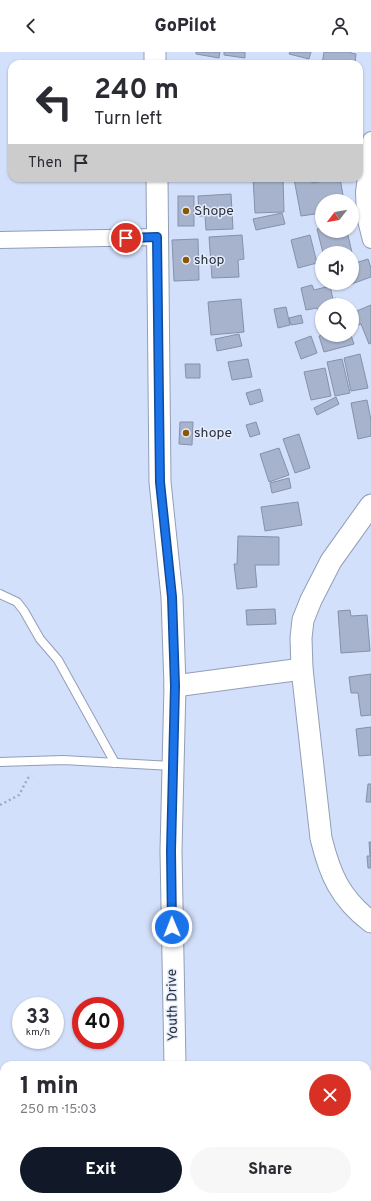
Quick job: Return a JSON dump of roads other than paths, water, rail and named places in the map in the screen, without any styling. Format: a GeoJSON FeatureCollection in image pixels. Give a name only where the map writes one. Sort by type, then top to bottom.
{"type":"FeatureCollection","features":[{"type":"Feature","properties":{"kind":"street"},"geometry":{"type":"LineString","coordinates":[[371,140],[364,192],[365,216],[371,240]]}},
{"type":"Feature","properties":{"kind":"street","name":"Youth Drive"},"geometry":{"type":"LineString","coordinates":[[157,182],[160,482],[172,597],[175,686],[171,851],[174,1061]]}},
{"type":"Feature","properties":{"kind":"street"},"geometry":{"type":"LineString","coordinates":[[0,240],[157,237]]}},
{"type":"Feature","properties":{"kind":"street"},"geometry":{"type":"LineString","coordinates":[[371,505],[331,561],[310,600],[303,620],[301,638],[302,670],[320,838],[327,862],[336,884],[352,904],[371,922]]}},
{"type":"Feature","properties":{"kind":"street"},"geometry":{"type":"LineString","coordinates":[[175,686],[302,670]]}},
{"type":"Feature","properties":{"kind":"lane"},"geometry":{"type":"LineString","coordinates":[[0,594],[17,602],[40,639],[58,660],[115,763]]}},
{"type":"Feature","properties":{"kind":"lane"},"geometry":{"type":"LineString","coordinates":[[0,762],[63,760],[173,766]]}},
{"type":"Feature","properties":{"kind":"place","name":"Shope"},"geometry":{"type":"Point","coordinates":[186,211]}},
{"type":"Feature","properties":{"kind":"place","name":"shop"},"geometry":{"type":"Point","coordinates":[186,260]}},
{"type":"Feature","properties":{"kind":"place","name":"shope"},"geometry":{"type":"Point","coordinates":[186,433]}}]}
